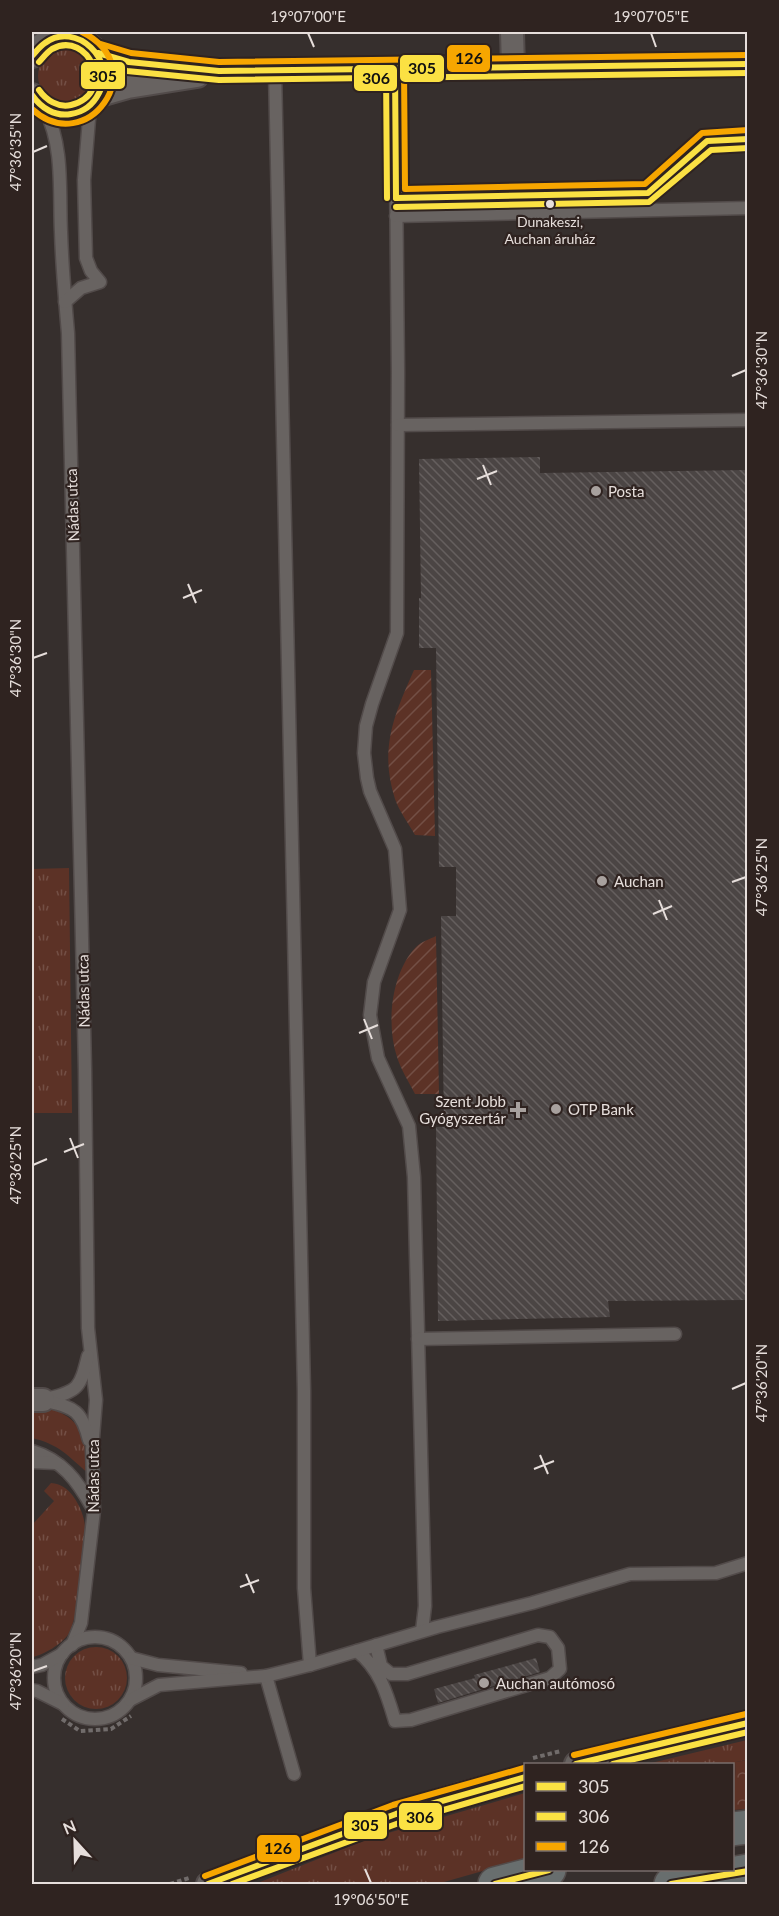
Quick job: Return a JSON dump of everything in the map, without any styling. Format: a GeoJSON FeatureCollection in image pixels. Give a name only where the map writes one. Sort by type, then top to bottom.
{"type":"FeatureCollection","features":[{"type":"Feature","properties":{"kind":"highway"},"geometry":{"type":"LineString","coordinates":[[495,1884],[542,1871]]}},
{"type":"Feature","properties":{"kind":"highway"},"geometry":{"type":"LineString","coordinates":[[671,1884],[747,1871]]}},
{"type":"Feature","properties":{"kind":"street"},"geometry":{"type":"LineString","coordinates":[[512,32],[513,67]]}},
{"type":"Feature","properties":{"kind":"street"},"geometry":{"type":"LineString","coordinates":[[36,47],[52,38],[72,37],[129,62],[219,71],[747,64]]}},
{"type":"Feature","properties":{"kind":"street"},"geometry":{"type":"LineString","coordinates":[[90,43],[104,69],[105,78],[95,101]]}},
{"type":"Feature","properties":{"kind":"street"},"geometry":{"type":"LineString","coordinates":[[35,101],[63,115],[72,114],[128,87],[190,78],[219,71]]}},
{"type":"Feature","properties":{"kind":"street"},"geometry":{"type":"LineString","coordinates":[[580,1763],[747,1723]]}},
{"type":"Feature","properties":{"kind":"street"},"geometry":{"type":"LineString","coordinates":[[208,1884],[396,1814],[524,1777]]}},
{"type":"Feature","properties":{"kind":"lane"},"geometry":{"type":"LineString","coordinates":[[394,68],[398,633],[369,715],[364,753],[370,791],[395,849],[400,909],[374,982],[370,1015],[378,1058],[409,1126],[414,1177],[425,1606],[422,1631]]}},
{"type":"Feature","properties":{"kind":"lane"},"geometry":{"type":"LineString","coordinates":[[275,72],[304,1391],[304,1588],[310,1665]]}},
{"type":"Feature","properties":{"kind":"lane"},"geometry":{"type":"LineString","coordinates":[[35,101],[52,123],[57,145],[65,302]]}},
{"type":"Feature","properties":{"kind":"lane"},"geometry":{"type":"LineString","coordinates":[[65,302],[81,288],[100,282],[91,271],[86,258],[84,180],[95,101]]}},
{"type":"Feature","properties":{"kind":"lane"},"geometry":{"type":"LineString","coordinates":[[396,198],[648,193],[707,141],[747,139]]}},
{"type":"Feature","properties":{"kind":"lane"},"geometry":{"type":"LineString","coordinates":[[396,216],[747,208]]}},
{"type":"Feature","properties":{"kind":"lane","name":"Nádas utca"},"geometry":{"type":"LineString","coordinates":[[65,302],[68,333],[85,1069],[88,1328],[96,1400],[92,1450],[94,1510],[81,1623],[67,1649]]}},
{"type":"Feature","properties":{"kind":"lane"},"geometry":{"type":"LineString","coordinates":[[398,426],[747,420]]}},
{"type":"Feature","properties":{"kind":"lane"},"geometry":{"type":"LineString","coordinates":[[418,1339],[675,1334]]}},
{"type":"Feature","properties":{"kind":"lane"},"geometry":{"type":"LineString","coordinates":[[37,1400],[64,1395],[75,1389],[82,1380],[90,1349]]}},
{"type":"Feature","properties":{"kind":"lane"},"geometry":{"type":"LineString","coordinates":[[37,1400],[65,1405],[75,1411],[84,1421],[92,1450]]}},
{"type":"Feature","properties":{"kind":"lane"},"geometry":{"type":"LineString","coordinates":[[32,1451],[43,1454],[60,1464],[78,1482],[94,1510]]}},
{"type":"Feature","properties":{"kind":"lane"},"geometry":{"type":"LineString","coordinates":[[32,1462],[60,1464]]}},
{"type":"Feature","properties":{"kind":"lane"},"geometry":{"type":"LineString","coordinates":[[130,1700],[159,1685],[266,1676],[310,1665],[422,1631],[532,1603],[630,1574],[716,1573],[747,1563]]}},
{"type":"Feature","properties":{"kind":"lane"},"geometry":{"type":"LineString","coordinates":[[357,1651],[368,1660],[383,1684],[395,1721],[411,1720],[550,1678],[560,1669],[558,1648],[550,1637],[538,1635],[407,1674],[391,1674],[381,1666],[376,1645]]}},
{"type":"Feature","properties":{"kind":"lane"},"geometry":{"type":"LineString","coordinates":[[32,1666],[42,1665],[89,1638],[103,1638],[116,1643],[131,1658],[158,1665],[266,1676]]}},
{"type":"Feature","properties":{"kind":"lane"},"geometry":{"type":"LineString","coordinates":[[64,1705],[58,1695],[54,1676],[57,1664],[67,1649]]}},
{"type":"Feature","properties":{"kind":"lane"},"geometry":{"type":"LineString","coordinates":[[32,1690],[64,1705],[78,1716],[96,1719],[113,1715],[123,1709],[130,1700],[136,1679],[131,1658]]}},
{"type":"Feature","properties":{"kind":"lane"},"geometry":{"type":"LineString","coordinates":[[266,1676],[294,1774]]}},
{"type":"Feature","properties":{"kind":"green space"},"geometry":{"type":"Polygon","coordinates":[[[60,49],[70,49],[80,53],[88,61],[92,76],[88,91],[80,99],[70,103],[60,103],[50,99],[42,91],[38,81],[38,71],[42,61],[50,53],[60,49]]]}},
{"type":"Feature","properties":{"kind":"green space"},"geometry":{"type":"Polygon","coordinates":[[[414,670],[431,670],[435,836],[415,835],[397,804],[390,781],[388,764],[391,733],[400,702],[414,670]]]}},
{"type":"Feature","properties":{"kind":"green space"},"geometry":{"type":"Polygon","coordinates":[[[69,868],[72,1113],[32,1113],[32,869],[69,868]]]}},
{"type":"Feature","properties":{"kind":"green space"},"geometry":{"type":"Polygon","coordinates":[[[436,936],[439,1094],[415,1094],[397,1057],[392,1030],[393,999],[401,971],[408,958],[418,945],[436,936]]]}},
{"type":"Feature","properties":{"kind":"green space"},"geometry":{"type":"Polygon","coordinates":[[[52,1409],[72,1420],[78,1427],[84,1442],[89,1474],[56,1447],[32,1438],[32,1410],[52,1409]]]}},
{"type":"Feature","properties":{"kind":"green space"},"geometry":{"type":"Polygon","coordinates":[[[51,1483],[66,1489],[79,1506],[85,1526],[85,1547],[72,1627],[63,1641],[32,1657],[32,1525],[54,1501],[44,1491],[51,1483]]]}},
{"type":"Feature","properties":{"kind":"green space"},"geometry":{"type":"Polygon","coordinates":[[[90,1647],[102,1647],[118,1656],[125,1666],[127,1678],[125,1690],[118,1700],[102,1709],[90,1709],[79,1704],[70,1695],[65,1684],[65,1672],[70,1661],[79,1652],[90,1647]]]}},
{"type":"Feature","properties":{"kind":"green space"},"geometry":{"type":"Polygon","coordinates":[[[747,1740],[747,1760],[736,1762],[734,1789],[734,1763],[651,1763],[747,1740]]]}},
{"type":"Feature","properties":{"kind":"green space"},"geometry":{"type":"Polygon","coordinates":[[[747,1760],[747,1809],[734,1810],[736,1762],[747,1760]]]}},
{"type":"Feature","properties":{"kind":"green space"},"geometry":{"type":"Polygon","coordinates":[[[524,1793],[524,1859],[437,1884],[255,1884],[371,1838],[524,1793]]]}},
{"type":"Feature","properties":{"kind":"building","name":"Auchan"},"geometry":{"type":"Polygon","coordinates":[[[540,457],[540,473],[747,470],[747,1300],[608,1301],[610,1317],[438,1321],[436,1127],[444,1127],[441,916],[456,916],[456,867],[439,867],[436,648],[419,648],[419,598],[421,598],[419,459],[540,457]]]}},
{"type":"Feature","properties":{"kind":"building","name":"Auchan autómosó"},"geometry":{"type":"Polygon","coordinates":[[[536,1658],[540,1672],[438,1703],[434,1689],[536,1658]]]}},
{"type":"Feature","properties":{"kind":"transit line","name":"126"},"geometry":{"type":"LineString","coordinates":[[32,109],[53,122],[73,123],[91,116],[104,103],[112,85],[112,66],[103,48],[82,32]]}},
{"type":"Feature","properties":{"kind":"transit line","name":"305"},"geometry":{"type":"LineString","coordinates":[[32,56],[43,44],[57,37],[69,37],[81,40],[91,47],[103,68],[103,81],[99,93],[94,101],[80,112],[59,114],[40,104],[32,95]]}},
{"type":"Feature","properties":{"kind":"transit line","name":"126"},"geometry":{"type":"LineString","coordinates":[[101,44],[131,53],[219,62],[748,55]]}},
{"type":"Feature","properties":{"kind":"transit line","name":"306"},"geometry":{"type":"LineString","coordinates":[[39,62],[52,49],[65,45],[77,48],[93,65],[95,77],[93,89],[85,99],[71,105],[66,106],[53,102],[39,90]]}},
{"type":"Feature","properties":{"kind":"transit line","name":"305"},"geometry":{"type":"LineString","coordinates":[[98,53],[129,62],[219,71],[748,64]]}},
{"type":"Feature","properties":{"kind":"transit line","name":"306"},"geometry":{"type":"LineString","coordinates":[[95,62],[127,71],[219,80],[748,73]]}},
{"type":"Feature","properties":{"kind":"transit line","name":"306"},"geometry":{"type":"LineString","coordinates":[[386,68],[387,198]]}},
{"type":"Feature","properties":{"kind":"transit line","name":"305"},"geometry":{"type":"LineString","coordinates":[[395,68],[396,198]]}},
{"type":"Feature","properties":{"kind":"transit line","name":"126"},"geometry":{"type":"LineString","coordinates":[[404,68],[405,189],[645,184],[702,133],[748,130]]}},
{"type":"Feature","properties":{"kind":"transit line","name":"305"},"geometry":{"type":"LineString","coordinates":[[396,198],[648,193],[707,141],[748,139]]}},
{"type":"Feature","properties":{"kind":"transit line","name":"306"},"geometry":{"type":"LineString","coordinates":[[396,207],[649,202],[711,150],[748,148]]}},
{"type":"Feature","properties":{"kind":"transit line","name":"126"},"geometry":{"type":"LineString","coordinates":[[574,1755],[746,1714]]}},
{"type":"Feature","properties":{"kind":"transit line","name":"305"},"geometry":{"type":"LineString","coordinates":[[580,1763],[748,1723]]}},
{"type":"Feature","properties":{"kind":"transit line","name":"306"},"geometry":{"type":"LineString","coordinates":[[617,1763],[748,1732]]}},
{"type":"Feature","properties":{"kind":"transit line","name":"126"},"geometry":{"type":"LineString","coordinates":[[205,1876],[393,1805],[524,1768]]}},
{"type":"Feature","properties":{"kind":"transit line","name":"305"},"geometry":{"type":"LineString","coordinates":[[208,1884],[396,1814],[524,1778]]}},
{"type":"Feature","properties":{"kind":"transit line","name":"306"},"geometry":{"type":"LineString","coordinates":[[232,1884],[399,1823],[524,1787]]}},
{"type":"Feature","properties":{"kind":"transit line","name":"305"},"geometry":{"type":"LineString","coordinates":[[495,1884],[545,1871]]}},
{"type":"Feature","properties":{"kind":"transit line","name":"305"},"geometry":{"type":"LineString","coordinates":[[671,1884],[748,1871]]}},
{"type":"Feature","properties":{"kind":"place","name":"Dunakeszi, Auchan áruház"},"geometry":{"type":"Point","coordinates":[550,204]}},
{"type":"Feature","properties":{"kind":"place","name":"Posta"},"geometry":{"type":"Point","coordinates":[596,491]}},
{"type":"Feature","properties":{"kind":"place","name":"Auchan"},"geometry":{"type":"Point","coordinates":[602,881]}},
{"type":"Feature","properties":{"kind":"place","name":"OTP Bank"},"geometry":{"type":"Point","coordinates":[556,1109]}},
{"type":"Feature","properties":{"kind":"place","name":"Szent Jobb Gyógyszertár"},"geometry":{"type":"Point","coordinates":[518,1110]}},
{"type":"Feature","properties":{"kind":"place","name":"Auchan autómosó"},"geometry":{"type":"Point","coordinates":[484,1683]}}]}
